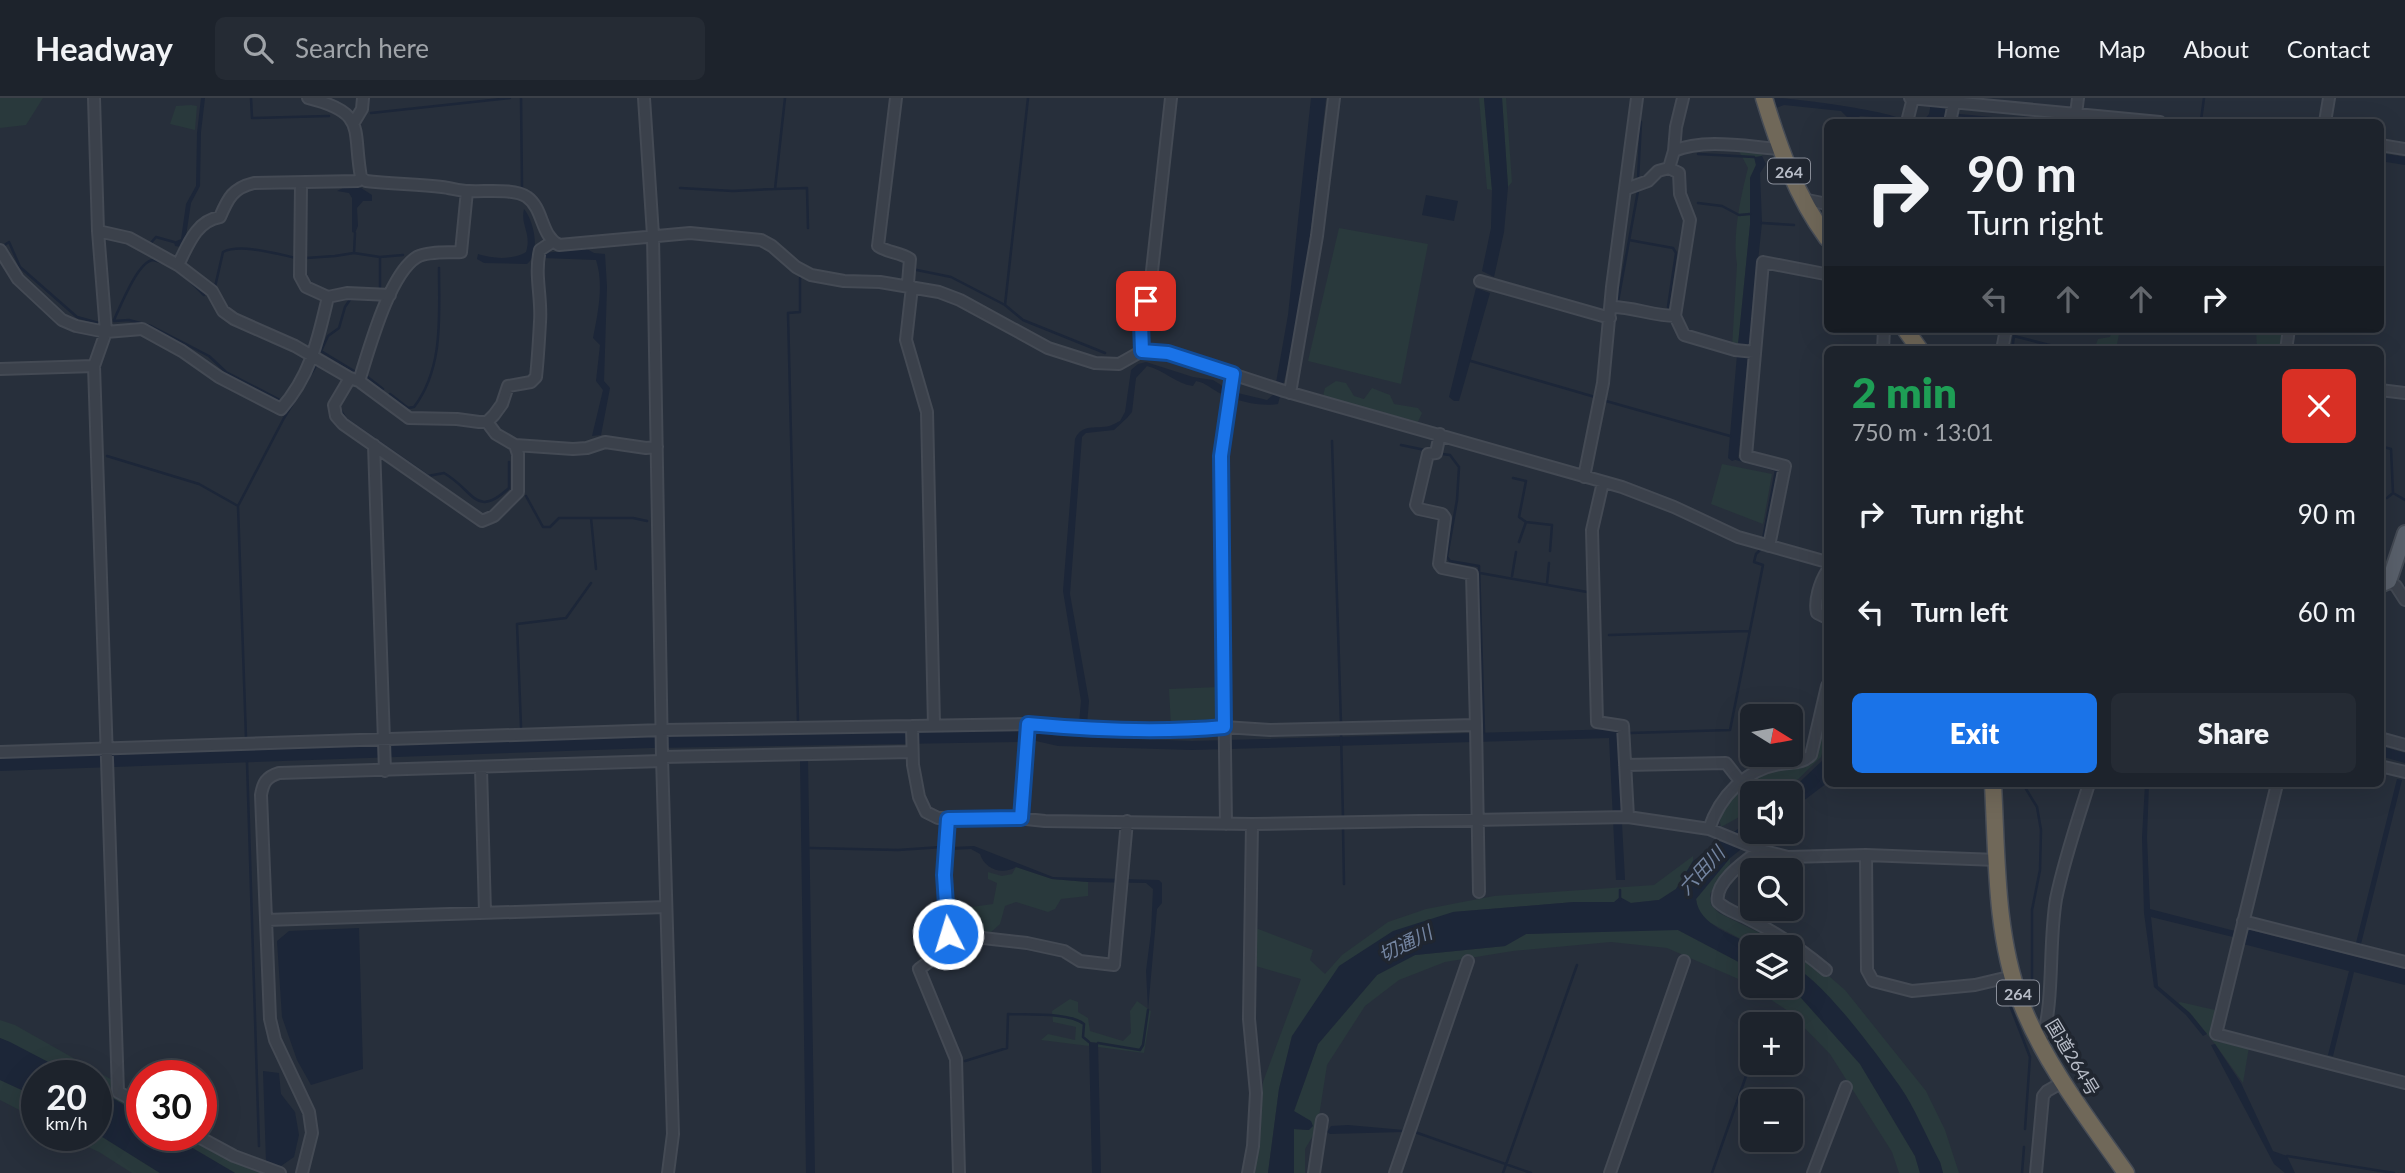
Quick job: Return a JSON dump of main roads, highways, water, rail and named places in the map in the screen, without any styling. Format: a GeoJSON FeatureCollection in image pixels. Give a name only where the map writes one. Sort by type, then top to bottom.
{"type":"FeatureCollection","features":[{"type":"Feature","properties":{"kind":"highway","name":"264"},"geometry":{"type":"LineString","coordinates":[[1764,98],[1802,200],[1824,233]]}},
{"type":"Feature","properties":{"kind":"highway","name":"国道264号"},"geometry":{"type":"LineString","coordinates":[[1993,787],[2004,939],[2013,976],[2031,1025],[2063,1082],[2126,1173]]}},
{"type":"Feature","properties":{"kind":"main road"},"geometry":{"type":"LineString","coordinates":[[2384,583],[2405,533]]}},
{"type":"Feature","properties":{"kind":"water"},"geometry":{"type":"Polygon","coordinates":[[[201,98],[205,98],[200,186],[191,203],[186,236],[181,247],[175,246],[174,242],[181,239],[186,204],[196,186],[201,98]]]}},
{"type":"Feature","properties":{"kind":"water"},"geometry":{"type":"Polygon","coordinates":[[[1311,98],[1326,98],[1302,291],[1278,404],[1264,405],[1242,401],[1200,382],[1196,381],[1193,386],[1181,383],[1147,366],[1136,378],[1132,412],[1127,418],[1114,430],[1086,433],[1082,437],[1070,594],[1089,701],[1087,724],[1079,723],[1081,701],[1063,591],[1075,439],[1083,430],[1120,421],[1125,412],[1131,370],[1146,362],[1193,377],[1213,380],[1225,390],[1267,400],[1274,394],[1288,315],[1311,98]]]}},
{"type":"Feature","properties":{"kind":"water"},"geometry":{"type":"Polygon","coordinates":[[[1484,98],[1502,98],[1508,187],[1504,232],[1494,277],[1482,271],[1491,228],[1492,190],[1484,98]]]}},
{"type":"Feature","properties":{"kind":"water"},"geometry":{"type":"Polygon","coordinates":[[[1775,98],[1801,100],[1878,112],[1901,119],[1860,116],[1858,119],[1847,119],[1841,111],[1784,105],[1776,108],[1775,98]]]}},
{"type":"Feature","properties":{"kind":"water"},"geometry":{"type":"Polygon","coordinates":[[[1932,98],[1943,98],[1945,119],[1925,119],[1929,114],[1932,98]]]}},
{"type":"Feature","properties":{"kind":"water"},"geometry":{"type":"Polygon","coordinates":[[[2384,154],[2405,157],[2405,165],[2384,162],[2384,154]]]}},
{"type":"Feature","properties":{"kind":"water"},"geometry":{"type":"Polygon","coordinates":[[[1762,156],[1766,164],[1760,173],[1762,223],[1749,347],[1738,345],[1750,225],[1750,178],[1756,165],[1754,157],[1762,156]]]}},
{"type":"Feature","properties":{"kind":"water"},"geometry":{"type":"Polygon","coordinates":[[[358,186],[372,195],[372,201],[363,201],[357,208],[358,226],[355,233],[352,232],[352,198],[349,193],[337,191],[358,186]]]}},
{"type":"Feature","properties":{"kind":"water"},"geometry":{"type":"Polygon","coordinates":[[[1426,195],[1458,201],[1454,221],[1422,215],[1426,195]]]}},
{"type":"Feature","properties":{"kind":"water"},"geometry":{"type":"Polygon","coordinates":[[[524,209],[531,221],[535,237],[534,252],[527,264],[484,263],[477,259],[478,254],[503,258],[526,252],[528,240],[523,220],[524,209]]]}},
{"type":"Feature","properties":{"kind":"water"},"geometry":{"type":"Polygon","coordinates":[[[587,249],[605,254],[607,287],[604,381],[610,388],[601,435],[592,436],[603,390],[596,381],[600,345],[593,338],[600,289],[596,260],[543,258],[543,253],[587,249]]]}},
{"type":"Feature","properties":{"kind":"water"},"geometry":{"type":"Polygon","coordinates":[[[1476,288],[1490,293],[1459,401],[1454,401],[1449,397],[1476,288]]]}},
{"type":"Feature","properties":{"kind":"water"},"geometry":{"type":"Polygon","coordinates":[[[1737,355],[1748,356],[1738,459],[1732,461],[1728,458],[1737,355]]]}},
{"type":"Feature","properties":{"kind":"water"},"geometry":{"type":"Polygon","coordinates":[[[1617,729],[1625,880],[1616,880],[1609,738],[1192,750],[1058,746],[1023,738],[1018,742],[651,748],[0,771],[0,758],[653,736],[1017,730],[1024,734],[1034,732],[1058,736],[1192,741],[1617,729]]]}},
{"type":"Feature","properties":{"kind":"water"},"geometry":{"type":"Polygon","coordinates":[[[2384,747],[2405,753],[2405,763],[2384,757],[2384,747]]]}},
{"type":"Feature","properties":{"kind":"water"},"geometry":{"type":"Polygon","coordinates":[[[1824,759],[1824,785],[1803,801],[1803,781],[1801,781],[1824,759]]]}},
{"type":"Feature","properties":{"kind":"water"},"geometry":{"type":"Polygon","coordinates":[[[800,760],[808,760],[815,1173],[806,1173],[800,760]]]}},
{"type":"Feature","properties":{"kind":"water"},"geometry":{"type":"Polygon","coordinates":[[[2397,779],[2402,780],[2361,944],[2356,943],[2397,779]]]}},
{"type":"Feature","properties":{"kind":"water"},"geometry":{"type":"Polygon","coordinates":[[[2145,787],[2149,787],[2147,837],[2150,909],[2235,931],[2233,937],[2151,917],[2158,986],[2190,1013],[2207,1034],[2203,1036],[2186,1015],[2154,987],[2144,913],[2142,837],[2145,787]]]}},
{"type":"Feature","properties":{"kind":"water"},"geometry":{"type":"Polygon","coordinates":[[[1740,828],[1740,844],[1748,844],[1730,858],[1696,899],[1704,916],[1711,923],[1740,939],[1740,963],[1678,930],[1526,934],[1505,946],[1415,955],[1377,975],[1318,1044],[1294,1111],[1311,1121],[1313,1126],[1309,1130],[1294,1129],[1294,1173],[1268,1173],[1279,1089],[1292,1036],[1339,966],[1393,931],[1453,912],[1574,902],[1614,902],[1620,897],[1631,903],[1659,900],[1676,889],[1693,861],[1740,828]]]}},
{"type":"Feature","properties":{"kind":"water"},"geometry":{"type":"Polygon","coordinates":[[[974,846],[1053,877],[1159,880],[1162,883],[1162,903],[1157,909],[1148,1010],[1146,971],[1153,889],[1146,883],[1052,879],[1016,867],[1000,871],[986,864],[980,854],[971,849],[951,850],[951,847],[974,846]]]}},
{"type":"Feature","properties":{"kind":"water"},"geometry":{"type":"Polygon","coordinates":[[[359,928],[363,1069],[311,1085],[297,1060],[282,1017],[277,941],[289,931],[359,928]]]}},
{"type":"Feature","properties":{"kind":"water"},"geometry":{"type":"Polygon","coordinates":[[[2247,929],[2405,969],[2405,985],[2354,972],[2333,1056],[2328,1055],[2349,971],[2243,944],[2247,929]]]}},
{"type":"Feature","properties":{"kind":"water"},"geometry":{"type":"Polygon","coordinates":[[[1803,972],[1833,1001],[1889,1071],[1905,1094],[1943,1173],[1920,1173],[1915,1156],[1860,1064],[1801,998],[1803,972]]]}},
{"type":"Feature","properties":{"kind":"water"},"geometry":{"type":"Polygon","coordinates":[[[0,1038],[44,1060],[21,1060],[21,1090],[0,1080],[0,1038]]]}},
{"type":"Feature","properties":{"kind":"water"},"geometry":{"type":"Polygon","coordinates":[[[1089,1042],[1098,1043],[1101,1173],[1092,1173],[1089,1042]]]}},
{"type":"Feature","properties":{"kind":"water"},"geometry":{"type":"Polygon","coordinates":[[[2215,1044],[2241,1083],[2273,1151],[2287,1156],[2295,1173],[2285,1173],[2274,1164],[2211,1045],[2215,1044]]]}},
{"type":"Feature","properties":{"kind":"water"},"geometry":{"type":"Polygon","coordinates":[[[263,1071],[279,1073],[281,1094],[295,1112],[299,1135],[294,1157],[281,1166],[266,1162],[263,1071]]]}},
{"type":"Feature","properties":{"kind":"water"},"geometry":{"type":"Polygon","coordinates":[[[112,1098],[126,1106],[126,1151],[198,1151],[235,1173],[160,1173],[112,1143],[112,1098]]]}},
{"type":"Feature","properties":{"kind":"water"},"geometry":{"type":"Polygon","coordinates":[[[1331,1126],[1404,1130],[1327,1132],[1331,1126]]]}},
{"type":"Feature","properties":{"kind":"waterway"},"geometry":{"type":"LineString","coordinates":[[251,98],[252,118],[329,116]]}},
{"type":"Feature","properties":{"kind":"waterway"},"geometry":{"type":"LineString","coordinates":[[371,113],[510,98]]}},
{"type":"Feature","properties":{"kind":"waterway"},"geometry":{"type":"LineString","coordinates":[[521,98],[522,187]]}},
{"type":"Feature","properties":{"kind":"waterway"},"geometry":{"type":"LineString","coordinates":[[785,98],[775,189],[807,188],[808,228]]}},
{"type":"Feature","properties":{"kind":"waterway"},"geometry":{"type":"LineString","coordinates":[[1028,98],[1005,305],[1023,320],[1105,353]]}},
{"type":"Feature","properties":{"kind":"waterway"},"geometry":{"type":"LineString","coordinates":[[2201,119],[2204,98]]}},
{"type":"Feature","properties":{"kind":"waterway"},"geometry":{"type":"LineString","coordinates":[[1957,115],[2000,119]]}},
{"type":"Feature","properties":{"kind":"waterway"},"geometry":{"type":"LineString","coordinates":[[1638,179],[1641,122]]}},
{"type":"Feature","properties":{"kind":"waterway"},"geometry":{"type":"LineString","coordinates":[[1698,154],[1754,157]]}},
{"type":"Feature","properties":{"kind":"waterway"},"geometry":{"type":"LineString","coordinates":[[680,188],[733,191],[775,189]]}},
{"type":"Feature","properties":{"kind":"waterway"},"geometry":{"type":"LineString","coordinates":[[1618,301],[1638,191]]}},
{"type":"Feature","properties":{"kind":"waterway"},"geometry":{"type":"LineString","coordinates":[[1698,203],[1722,206],[1739,215],[1750,214]]}},
{"type":"Feature","properties":{"kind":"waterway"},"geometry":{"type":"LineString","coordinates":[[1762,223],[1794,225]]}},
{"type":"Feature","properties":{"kind":"waterway"},"geometry":{"type":"LineString","coordinates":[[354,253],[355,233]]}},
{"type":"Feature","properties":{"kind":"waterway"},"geometry":{"type":"LineString","coordinates":[[150,244],[156,237],[174,242]]}},
{"type":"Feature","properties":{"kind":"waterway"},"geometry":{"type":"LineString","coordinates":[[1629,240],[1673,248],[1676,253],[1668,307]]}},
{"type":"Feature","properties":{"kind":"waterway"},"geometry":{"type":"LineString","coordinates":[[3,246],[9,242],[20,267],[77,317],[99,323]]}},
{"type":"Feature","properties":{"kind":"waterway"},"geometry":{"type":"LineString","coordinates":[[215,287],[223,252],[249,249],[296,258]]}},
{"type":"Feature","properties":{"kind":"waterway"},"geometry":{"type":"LineString","coordinates":[[306,258],[354,253],[380,257],[403,255]]}},
{"type":"Feature","properties":{"kind":"waterway"},"geometry":{"type":"LineString","coordinates":[[380,257],[380,287]]}},
{"type":"Feature","properties":{"kind":"waterway"},"geometry":{"type":"LineString","coordinates":[[114,320],[141,268],[153,260],[164,263]]}},
{"type":"Feature","properties":{"kind":"waterway"},"geometry":{"type":"LineString","coordinates":[[390,394],[408,408],[414,407],[431,375],[438,341],[439,268]]}},
{"type":"Feature","properties":{"kind":"waterway"},"geometry":{"type":"LineString","coordinates":[[912,269],[951,277],[1005,305]]}},
{"type":"Feature","properties":{"kind":"waterway"},"geometry":{"type":"LineString","coordinates":[[798,722],[788,313],[800,312],[800,278]]}},
{"type":"Feature","properties":{"kind":"waterway"},"geometry":{"type":"LineString","coordinates":[[188,279],[204,295]]}},
{"type":"Feature","properties":{"kind":"waterway"},"geometry":{"type":"LineString","coordinates":[[351,298],[345,307],[339,328],[328,336],[321,351],[354,371]]}},
{"type":"Feature","properties":{"kind":"waterway"},"geometry":{"type":"LineString","coordinates":[[114,321],[129,320],[151,326],[209,356],[226,372],[282,401]]}},
{"type":"Feature","properties":{"kind":"waterway"},"geometry":{"type":"LineString","coordinates":[[2015,333],[2014,336],[2053,346]]}},
{"type":"Feature","properties":{"kind":"waterway"},"geometry":{"type":"LineString","coordinates":[[2013,346],[2014,336]]}},
{"type":"Feature","properties":{"kind":"waterway"},"geometry":{"type":"LineString","coordinates":[[1471,361],[1595,397]]}},
{"type":"Feature","properties":{"kind":"waterway"},"geometry":{"type":"LineString","coordinates":[[246,738],[238,506],[284,418],[317,364]]}},
{"type":"Feature","properties":{"kind":"waterway"},"geometry":{"type":"LineString","coordinates":[[365,375],[383,389]]}},
{"type":"Feature","properties":{"kind":"waterway"},"geometry":{"type":"LineString","coordinates":[[1606,401],[1730,436]]}},
{"type":"Feature","properties":{"kind":"waterway"},"geometry":{"type":"LineString","coordinates":[[338,406],[346,419],[428,476],[444,473],[482,502],[498,497],[509,488],[509,462]]}},
{"type":"Feature","properties":{"kind":"waterway"},"geometry":{"type":"LineString","coordinates":[[1332,441],[1341,724]]}},
{"type":"Feature","properties":{"kind":"waterway"},"geometry":{"type":"LineString","coordinates":[[1401,445],[1425,450]]}},
{"type":"Feature","properties":{"kind":"waterway"},"geometry":{"type":"LineString","coordinates":[[2384,447],[2391,449],[2393,493],[2405,500]]}},
{"type":"Feature","properties":{"kind":"waterway"},"geometry":{"type":"LineString","coordinates":[[1442,454],[1450,455],[1459,467],[1457,500],[1447,557],[1450,561],[1479,566],[1484,732]]}},
{"type":"Feature","properties":{"kind":"waterway"},"geometry":{"type":"LineString","coordinates":[[107,456],[199,484],[238,506]]}},
{"type":"Feature","properties":{"kind":"waterway"},"geometry":{"type":"LineString","coordinates":[[1737,459],[1776,470],[1763,539]]}},
{"type":"Feature","properties":{"kind":"waterway"},"geometry":{"type":"LineString","coordinates":[[1513,478],[1526,481],[1519,517],[1526,522],[1552,525],[1550,551]]}},
{"type":"Feature","properties":{"kind":"waterway"},"geometry":{"type":"LineString","coordinates":[[2387,498],[2393,493]]}},
{"type":"Feature","properties":{"kind":"waterway"},"geometry":{"type":"LineString","coordinates":[[526,496],[543,527],[550,527],[559,518],[633,518],[647,521]]}},
{"type":"Feature","properties":{"kind":"waterway"},"geometry":{"type":"LineString","coordinates":[[591,518],[596,569]]}},
{"type":"Feature","properties":{"kind":"waterway"},"geometry":{"type":"LineString","coordinates":[[1519,542],[1526,522]]}},
{"type":"Feature","properties":{"kind":"waterway"},"geometry":{"type":"LineString","coordinates":[[1630,733],[1730,730],[1763,565],[1754,562],[1761,549]]}},
{"type":"Feature","properties":{"kind":"waterway"},"geometry":{"type":"LineString","coordinates":[[1512,576],[1516,552]]}},
{"type":"Feature","properties":{"kind":"waterway"},"geometry":{"type":"LineString","coordinates":[[1547,584],[1549,563]]}},
{"type":"Feature","properties":{"kind":"waterway"},"geometry":{"type":"LineString","coordinates":[[1480,573],[1587,592]]}},
{"type":"Feature","properties":{"kind":"waterway"},"geometry":{"type":"LineString","coordinates":[[521,727],[517,624],[566,618],[591,583]]}},
{"type":"Feature","properties":{"kind":"waterway"},"geometry":{"type":"LineString","coordinates":[[1609,635],[1749,631]]}},
{"type":"Feature","properties":{"kind":"waterway"},"geometry":{"type":"LineString","coordinates":[[1341,732],[1343,818]]}},
{"type":"Feature","properties":{"kind":"waterway"},"geometry":{"type":"LineString","coordinates":[[247,762],[259,1146]]}},
{"type":"Feature","properties":{"kind":"waterway"},"geometry":{"type":"LineString","coordinates":[[2025,787],[2037,807],[2041,830],[2040,870],[2032,910],[2032,980]]}},
{"type":"Feature","properties":{"kind":"waterway"},"geometry":{"type":"LineString","coordinates":[[1343,827],[1344,884]]}},
{"type":"Feature","properties":{"kind":"waterway"},"geometry":{"type":"LineString","coordinates":[[810,848],[898,850],[942,847]]}},
{"type":"Feature","properties":{"kind":"waterway"},"geometry":{"type":"LineString","coordinates":[[1620,890],[1620,900]]}},
{"type":"Feature","properties":{"kind":"waterway"},"geometry":{"type":"LineString","coordinates":[[1503,1173],[1577,965]]}},
{"type":"Feature","properties":{"kind":"waterway"},"geometry":{"type":"LineString","coordinates":[[2004,990],[2030,1057],[2025,1129]]}},
{"type":"Feature","properties":{"kind":"waterway"},"geometry":{"type":"LineString","coordinates":[[1098,1043],[1140,1050],[1148,1010]]}},
{"type":"Feature","properties":{"kind":"waterway"},"geometry":{"type":"LineString","coordinates":[[965,1061],[1007,1048],[1008,1014],[1036,1014],[1077,1020],[1084,1024],[1083,1037],[1089,1042]]}},
{"type":"Feature","properties":{"kind":"waterway"},"geometry":{"type":"LineString","coordinates":[[1712,1173],[1746,1075]]}},
{"type":"Feature","properties":{"kind":"waterway"},"geometry":{"type":"LineString","coordinates":[[1412,1131],[1531,1173]]}},
{"type":"Feature","properties":{"kind":"waterway"},"geometry":{"type":"LineString","coordinates":[[2022,1173],[2024,1147]]}},
{"type":"Feature","properties":{"kind":"waterway"},"geometry":{"type":"LineString","coordinates":[[2287,1156],[2394,1173]]}},
{"type":"Feature","properties":{"kind":"water label","name":"六田川"},"geometry":{"type":"Point","coordinates":[1701,870]}},
{"type":"Feature","properties":{"kind":"water label","name":"切通川"},"geometry":{"type":"Point","coordinates":[1405,943]}}]}
